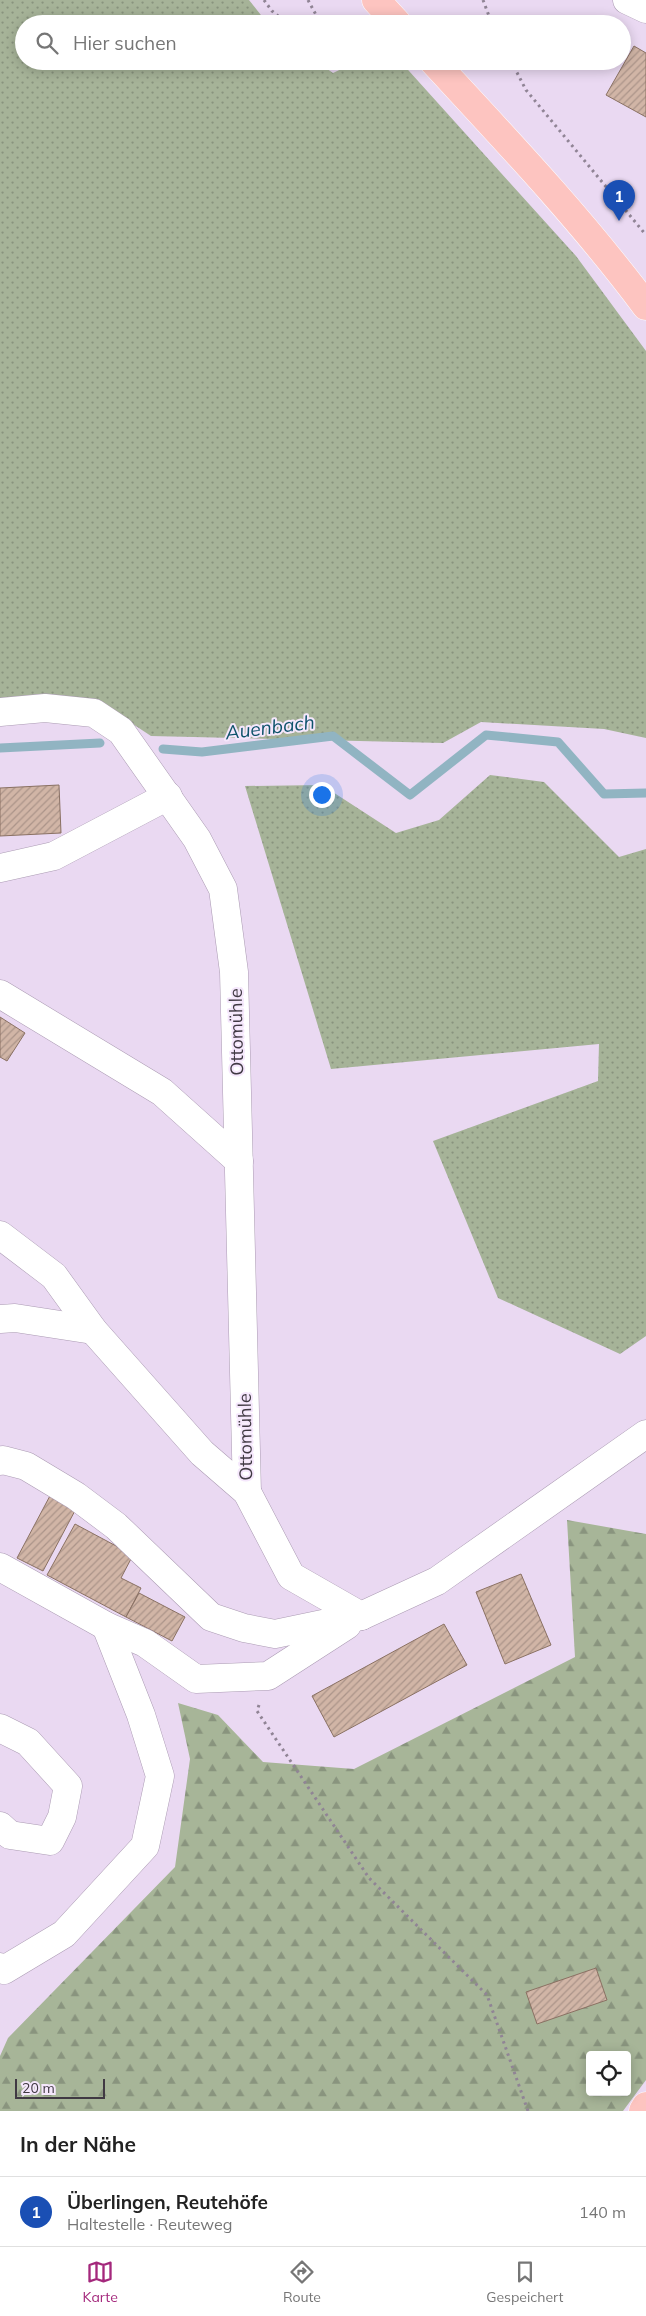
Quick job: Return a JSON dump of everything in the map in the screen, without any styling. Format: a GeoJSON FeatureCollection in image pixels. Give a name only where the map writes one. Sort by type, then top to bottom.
{"type":"FeatureCollection","features":[{"type":"Feature","properties":{"kind":"main road"},"geometry":{"type":"LineString","coordinates":[[376,0],[390,15]]}},
{"type":"Feature","properties":{"kind":"main road"},"geometry":{"type":"LineString","coordinates":[[441,70],[545,182],[646,306]]}},
{"type":"Feature","properties":{"kind":"main road"},"geometry":{"type":"LineString","coordinates":[[642,2111],[646,2106]]}},
{"type":"Feature","properties":{"kind":"street"},"geometry":{"type":"LineString","coordinates":[[627,0],[646,9]]}},
{"type":"Feature","properties":{"kind":"street","name":"Ottomühle"},"geometry":{"type":"LineString","coordinates":[[0,712],[45,708],[94,713],[122,731],[197,839],[223,889],[234,972],[246,1492]]}},
{"type":"Feature","properties":{"kind":"street"},"geometry":{"type":"LineString","coordinates":[[0,868],[54,856],[168,796]]}},
{"type":"Feature","properties":{"kind":"street"},"geometry":{"type":"LineString","coordinates":[[0,994],[162,1092],[239,1162]]}},
{"type":"Feature","properties":{"kind":"street","name":"Ottomühle"},"geometry":{"type":"LineString","coordinates":[[0,1236],[54,1276],[93,1330],[202,1453],[246,1492],[291,1576],[361,1616]]}},
{"type":"Feature","properties":{"kind":"street"},"geometry":{"type":"LineString","coordinates":[[0,1319],[15,1318],[93,1330]]}},
{"type":"Feature","properties":{"kind":"street"},"geometry":{"type":"LineString","coordinates":[[1,1569],[106,1626],[145,1643],[196,1680],[268,1676],[361,1616],[437,1581],[646,1434]]}},
{"type":"Feature","properties":{"kind":"street"},"geometry":{"type":"LineString","coordinates":[[0,1461],[3,1460],[26,1466],[76,1496],[116,1526],[211,1617],[244,1628],[274,1634],[361,1616]]}},
{"type":"Feature","properties":{"kind":"street"},"geometry":{"type":"LineString","coordinates":[[1,1973],[64,1934],[144,1846],[160,1776],[141,1715],[106,1626]]}},
{"type":"Feature","properties":{"kind":"street"},"geometry":{"type":"LineString","coordinates":[[0,1728],[28,1742],[68,1786],[62,1817],[50,1841],[10,1835],[0,1826]]}},
{"type":"Feature","properties":{"kind":"path"},"geometry":{"type":"LineString","coordinates":[[264,0],[277,15]]}},
{"type":"Feature","properties":{"kind":"path"},"geometry":{"type":"LineString","coordinates":[[308,0],[316,15]]}},
{"type":"Feature","properties":{"kind":"path"},"geometry":{"type":"LineString","coordinates":[[483,0],[489,15]]}},
{"type":"Feature","properties":{"kind":"path"},"geometry":{"type":"LineString","coordinates":[[516,70],[526,90],[646,235]]}},
{"type":"Feature","properties":{"kind":"path"},"geometry":{"type":"LineString","coordinates":[[268,1676],[257,1711],[368,1878],[487,1995],[528,2111]]}},
{"type":"Feature","properties":{"kind":"green space"},"geometry":{"type":"Polygon","coordinates":[[[0,0],[249,0],[261,15],[15,15],[15,70],[329,70],[333,73],[339,70],[408,70],[576,256],[646,351],[646,738],[604,729],[481,722],[443,743],[151,736],[95,699],[40,699],[0,703],[0,0]]]}},
{"type":"Feature","properties":{"kind":"green space"},"geometry":{"type":"Polygon","coordinates":[[[490,775],[544,782],[619,857],[646,849],[646,1336],[620,1354],[498,1298],[433,1141],[598,1081],[599,1044],[331,1069],[245,786],[322,785],[396,833],[439,820],[490,775]]]}},
{"type":"Feature","properties":{"kind":"green space"},"geometry":{"type":"Polygon","coordinates":[[[567,1520],[646,1534],[646,2080],[623,2111],[0,2111],[0,2056],[8,2038],[175,1867],[190,1759],[178,1703],[218,1715],[263,1762],[354,1769],[575,1657],[567,1520]]]}},
{"type":"Feature","properties":{"kind":"building"},"geometry":{"type":"Polygon","coordinates":[[[634,46],[646,53],[646,117],[606,95],[620,70],[631,70],[631,51],[634,46]]]}},
{"type":"Feature","properties":{"kind":"building"},"geometry":{"type":"Polygon","coordinates":[[[59,785],[61,833],[0,836],[0,788],[59,785]]]}},
{"type":"Feature","properties":{"kind":"building"},"geometry":{"type":"Polygon","coordinates":[[[0,1017],[25,1033],[7,1061],[0,1057],[0,1017]]]}},
{"type":"Feature","properties":{"kind":"building"},"geometry":{"type":"Polygon","coordinates":[[[52,1492],[78,1505],[43,1571],[17,1558],[52,1492]]]}},
{"type":"Feature","properties":{"kind":"building"},"geometry":{"type":"Polygon","coordinates":[[[75,1524],[133,1555],[121,1578],[141,1588],[126,1617],[47,1575],[75,1524]]]}},
{"type":"Feature","properties":{"kind":"building"},"geometry":{"type":"Polygon","coordinates":[[[521,1574],[551,1645],[505,1664],[476,1592],[521,1574]]]}},
{"type":"Feature","properties":{"kind":"building"},"geometry":{"type":"Polygon","coordinates":[[[139,1593],[185,1617],[172,1641],[126,1617],[139,1593]]]}},
{"type":"Feature","properties":{"kind":"building"},"geometry":{"type":"Polygon","coordinates":[[[444,1624],[467,1665],[334,1737],[312,1696],[444,1624]]]}},
{"type":"Feature","properties":{"kind":"building"},"geometry":{"type":"Polygon","coordinates":[[[596,1968],[607,2000],[537,2024],[526,1992],[596,1968]]]}},
{"type":"Feature","properties":{"kind":"waterway","name":"Auenbach"},"geometry":{"type":"LineString","coordinates":[[163,749],[202,752],[333,736],[410,795],[486,735],[558,742],[604,794],[646,793]]}},
{"type":"Feature","properties":{"kind":"waterway","name":"Auenbach"},"geometry":{"type":"LineString","coordinates":[[0,748],[100,743]]}},
{"type":"Feature","properties":{"kind":"place","name":"Überlingen, Reutehöfe"},"geometry":{"type":"Point","coordinates":[619,221]}}]}
